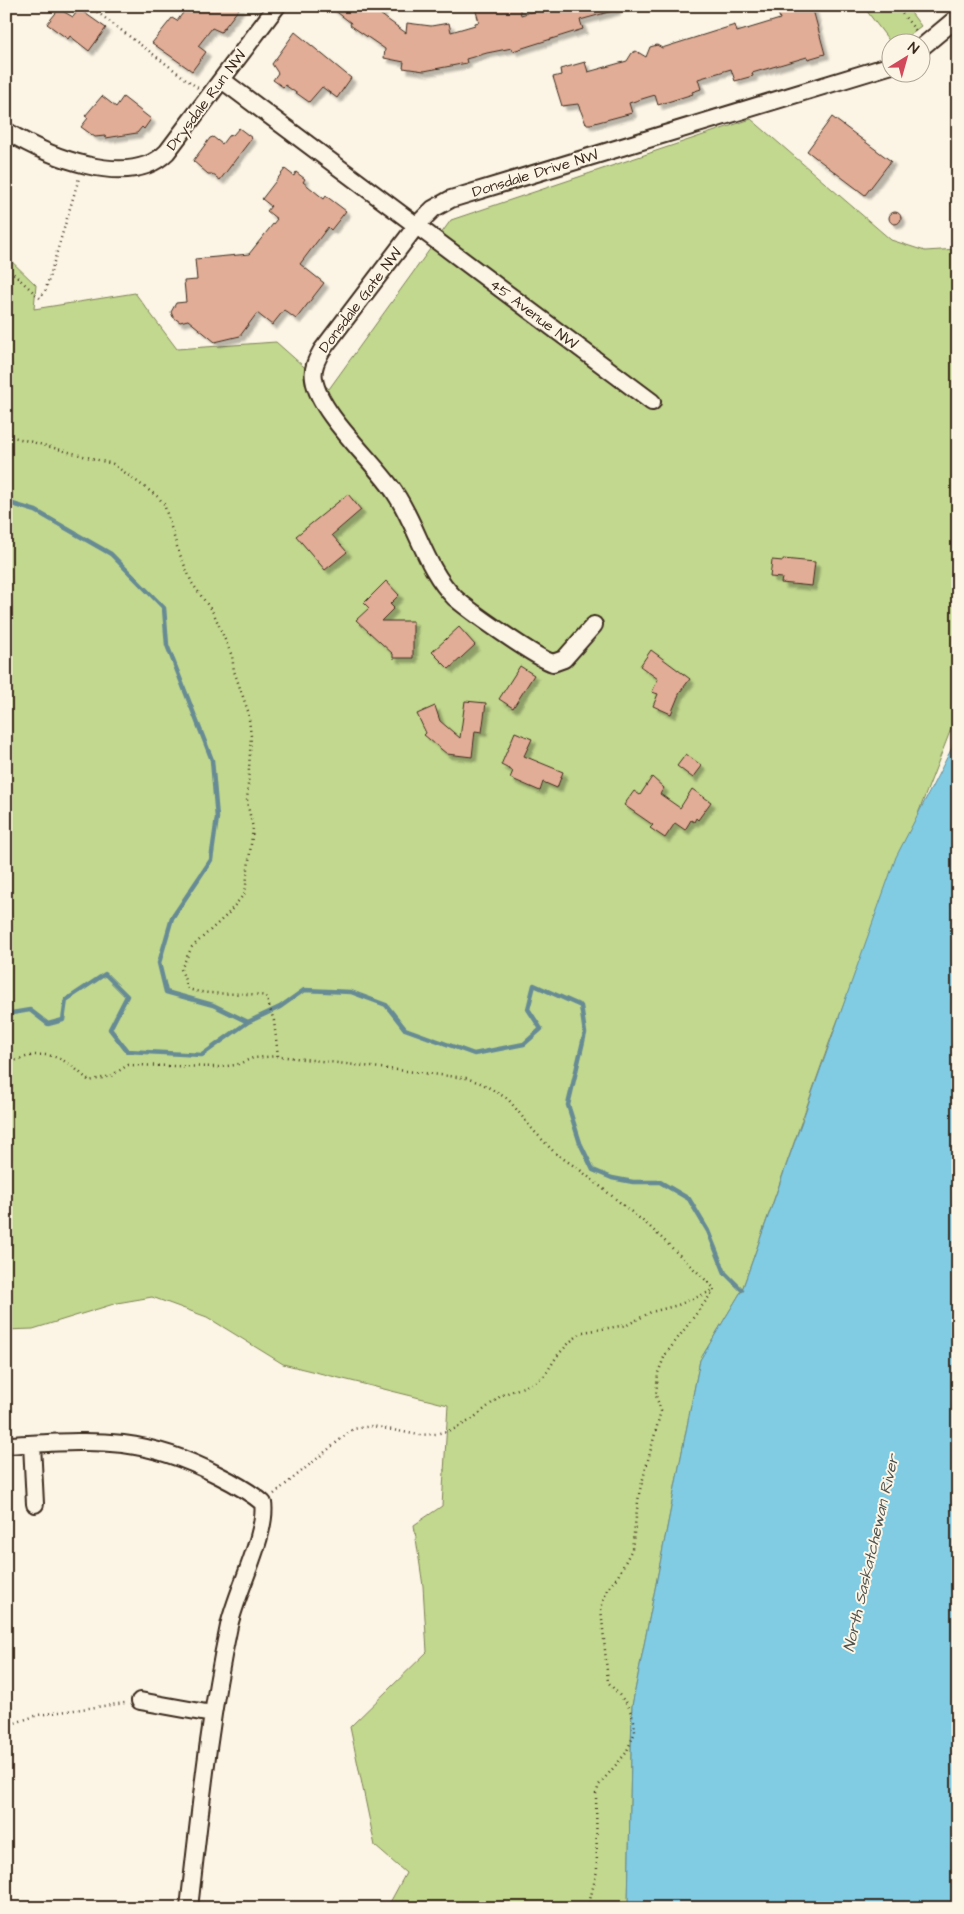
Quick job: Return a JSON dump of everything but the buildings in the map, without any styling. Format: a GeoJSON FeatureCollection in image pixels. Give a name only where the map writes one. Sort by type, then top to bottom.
{"type":"FeatureCollection","features":[{"type":"Feature","properties":{"kind":"street","name":"Drysdale Run NW"},"geometry":{"type":"LineString","coordinates":[[6,131],[44,151],[83,164],[123,169],[154,163],[167,152],[277,6]]}},
{"type":"Feature","properties":{"kind":"street"},"geometry":{"type":"LineString","coordinates":[[932,38],[958,17]]}},
{"type":"Feature","properties":{"kind":"street","name":"Donsdale Drive NW"},"geometry":{"type":"LineString","coordinates":[[416,225],[433,208],[451,199],[882,68]]}},
{"type":"Feature","properties":{"kind":"street"},"geometry":{"type":"LineString","coordinates":[[222,80],[416,225]]}},
{"type":"Feature","properties":{"kind":"street","name":"Donsdale Gate NW"},"geometry":{"type":"LineString","coordinates":[[416,225],[322,350],[316,360],[314,380],[331,415],[396,493],[435,573],[455,598],[482,618],[553,663],[564,659],[594,625]]}},
{"type":"Feature","properties":{"kind":"street","name":"45 Avenue NW"},"geometry":{"type":"LineString","coordinates":[[416,225],[652,402]]}},
{"type":"Feature","properties":{"kind":"street"},"geometry":{"type":"LineString","coordinates":[[6,1445],[109,1441],[149,1447],[196,1463],[251,1492],[263,1502],[263,1521],[230,1623],[212,1714],[188,1908]]}},
{"type":"Feature","properties":{"kind":"street"},"geometry":{"type":"LineString","coordinates":[[32,1444],[35,1504]]}},
{"type":"Feature","properties":{"kind":"street"},"geometry":{"type":"LineString","coordinates":[[140,1701],[212,1714]]}},
{"type":"Feature","properties":{"kind":"path"},"geometry":{"type":"LineString","coordinates":[[89,6],[210,96]]}},
{"type":"Feature","properties":{"kind":"path"},"geometry":{"type":"LineString","coordinates":[[896,6],[915,32]]}},
{"type":"Feature","properties":{"kind":"path"},"geometry":{"type":"LineString","coordinates":[[6,267],[40,298],[45,292],[83,164]]}},
{"type":"Feature","properties":{"kind":"path"},"geometry":{"type":"LineString","coordinates":[[6,435],[113,464],[150,491],[164,504],[178,550],[192,583],[214,614],[228,643],[234,671],[248,710],[251,736],[246,802],[253,828],[245,893],[228,915],[192,947],[181,969],[188,988],[195,991],[214,994],[246,993],[266,996],[278,1043],[278,1056]]}},
{"type":"Feature","properties":{"kind":"path"},"geometry":{"type":"LineString","coordinates":[[6,1063],[37,1054],[52,1056],[67,1060],[89,1081],[111,1076],[128,1065],[218,1067],[236,1065],[253,1058],[278,1056],[466,1078],[483,1084],[508,1099],[555,1153],[580,1170],[649,1226],[715,1289]]}},
{"type":"Feature","properties":{"kind":"path"},"geometry":{"type":"LineString","coordinates":[[263,1502],[353,1429],[378,1427],[419,1434],[436,1434],[454,1429],[471,1420],[502,1395],[534,1383],[545,1375],[557,1356],[571,1341],[583,1332],[627,1325],[651,1312],[678,1305],[715,1289]]}},
{"type":"Feature","properties":{"kind":"path"},"geometry":{"type":"LineString","coordinates":[[588,1908],[597,1871],[596,1794],[599,1785],[626,1753],[635,1732],[634,1721],[628,1705],[608,1682],[601,1608],[607,1590],[618,1576],[632,1549],[639,1494],[661,1411],[656,1396],[658,1373],[665,1355],[715,1289]]}},
{"type":"Feature","properties":{"kind":"path"},"geometry":{"type":"LineString","coordinates":[[6,1726],[38,1715],[140,1701]]}},
{"type":"Feature","properties":{"kind":"green space"},"geometry":{"type":"Polygon","coordinates":[[[863,6],[906,6],[921,26],[913,32],[883,32],[863,6]]]}},
{"type":"Feature","properties":{"kind":"green space"},"geometry":{"type":"Polygon","coordinates":[[[751,119],[891,240],[925,251],[958,249],[958,711],[832,1035],[742,1290],[700,1360],[632,1706],[628,1908],[387,1908],[406,1873],[375,1846],[350,1727],[427,1652],[423,1586],[414,1525],[442,1506],[448,1405],[283,1364],[207,1317],[152,1297],[117,1303],[33,1329],[6,1330],[6,760],[11,752],[6,730],[6,256],[36,285],[34,309],[135,293],[177,349],[276,342],[329,389],[451,220],[751,119]]]}},
{"type":"Feature","properties":{"kind":"water","name":"North Saskatchewan River"},"geometry":{"type":"Polygon","coordinates":[[[958,736],[958,1908],[628,1908],[632,1706],[700,1360],[742,1290],[896,857],[958,736]]]}},
{"type":"Feature","properties":{"kind":"waterway"},"geometry":{"type":"LineString","coordinates":[[6,502],[36,511],[111,554],[164,608],[167,645],[212,760],[217,818],[211,860],[172,918],[159,963],[166,992],[213,1005],[248,1022]]}},
{"type":"Feature","properties":{"kind":"waterway"},"geometry":{"type":"LineString","coordinates":[[6,1014],[30,1010],[48,1024],[63,1020],[66,1000],[105,974],[127,996],[110,1029],[127,1051],[202,1055],[248,1022],[280,1007],[304,990],[351,992],[386,1005],[405,1029],[474,1054],[524,1044],[541,1029],[528,1009],[534,985],[581,1006],[585,1033],[568,1105],[580,1143],[593,1170],[612,1178],[633,1182],[660,1182],[689,1199],[708,1231],[725,1273],[742,1290]]}}]}
